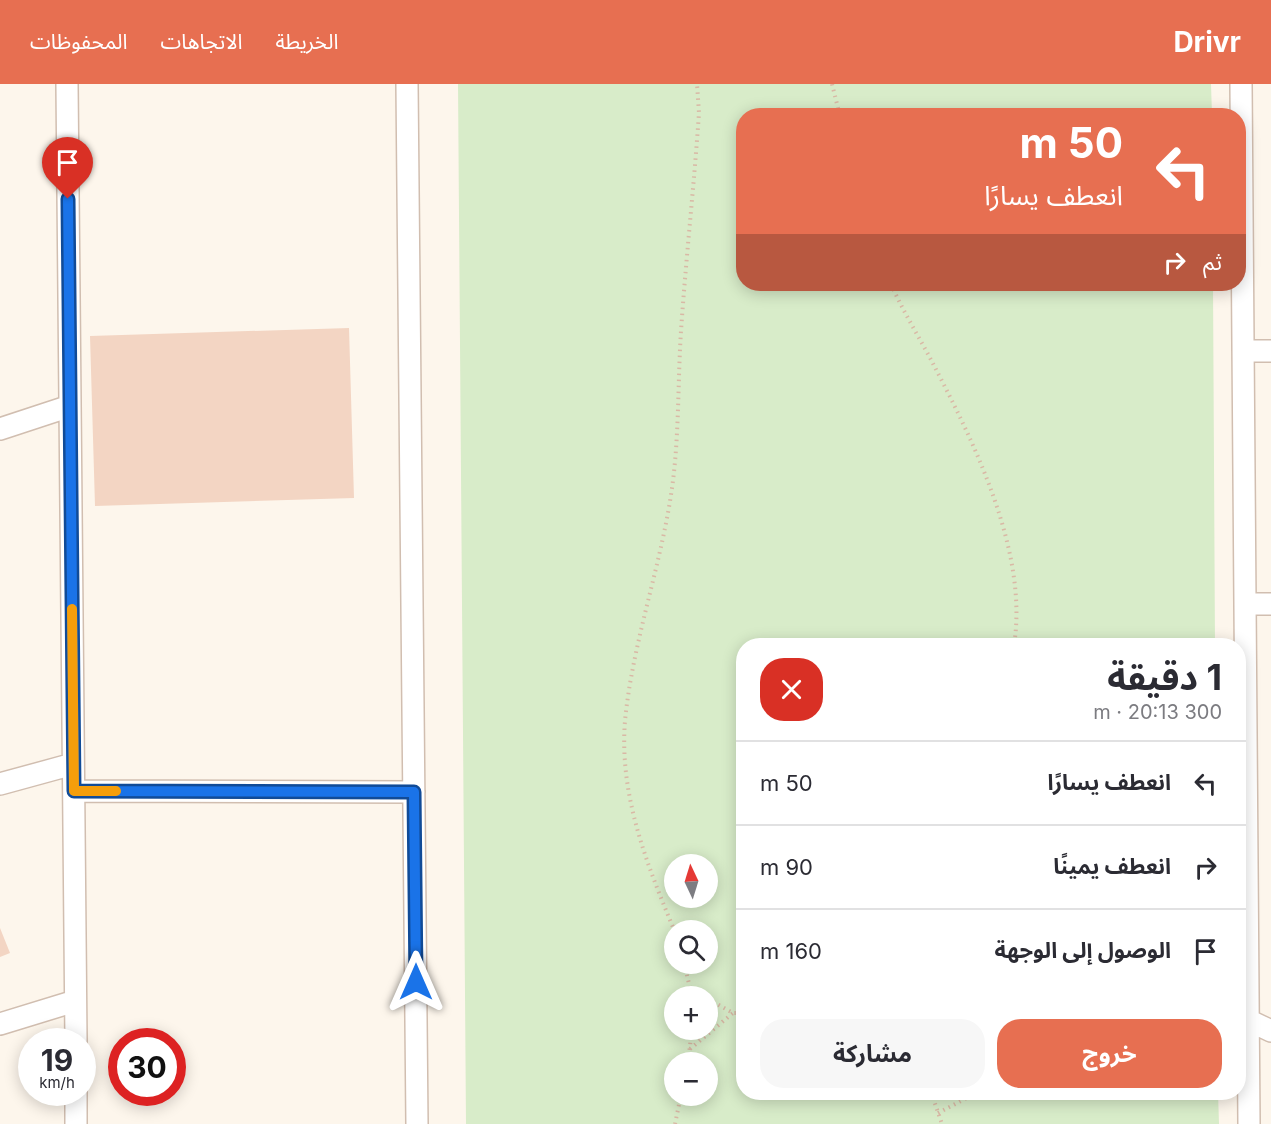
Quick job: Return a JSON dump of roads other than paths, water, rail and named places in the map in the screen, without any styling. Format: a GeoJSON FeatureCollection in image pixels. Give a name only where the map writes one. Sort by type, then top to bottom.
{"type":"FeatureCollection","features":[{"type":"Feature","properties":{"kind":"street"},"geometry":{"type":"LineString","coordinates":[[67,84],[76,1028]]}},
{"type":"Feature","properties":{"kind":"street"},"geometry":{"type":"LineString","coordinates":[[407,84],[417,1124]]}},
{"type":"Feature","properties":{"kind":"street"},"geometry":{"type":"LineString","coordinates":[[1241,84],[1241,108]]}},
{"type":"Feature","properties":{"kind":"street"},"geometry":{"type":"LineString","coordinates":[[1243,291],[1245,638]]}},
{"type":"Feature","properties":{"kind":"street"},"geometry":{"type":"LineString","coordinates":[[1243,351],[1271,351]]}},
{"type":"Feature","properties":{"kind":"street"},"geometry":{"type":"LineString","coordinates":[[0,429],[70,406]]}},
{"type":"Feature","properties":{"kind":"street"},"geometry":{"type":"LineString","coordinates":[[1245,604],[1271,604]]}},
{"type":"Feature","properties":{"kind":"street"},"geometry":{"type":"LineString","coordinates":[[1246,743],[1249,1124]]}},
{"type":"Feature","properties":{"kind":"street"},"geometry":{"type":"LineString","coordinates":[[0,784],[73,764]]}},
{"type":"Feature","properties":{"kind":"street"},"geometry":{"type":"LineString","coordinates":[[74,791],[414,792]]}},
{"type":"Feature","properties":{"kind":"street"},"geometry":{"type":"LineString","coordinates":[[0,1024],[75,1001]]}},
{"type":"Feature","properties":{"kind":"street"},"geometry":{"type":"LineString","coordinates":[[1248,1020],[1271,1031]]}},
{"type":"Feature","properties":{"kind":"street"},"geometry":{"type":"LineString","coordinates":[[76,1106],[76,1124]]}}]}
